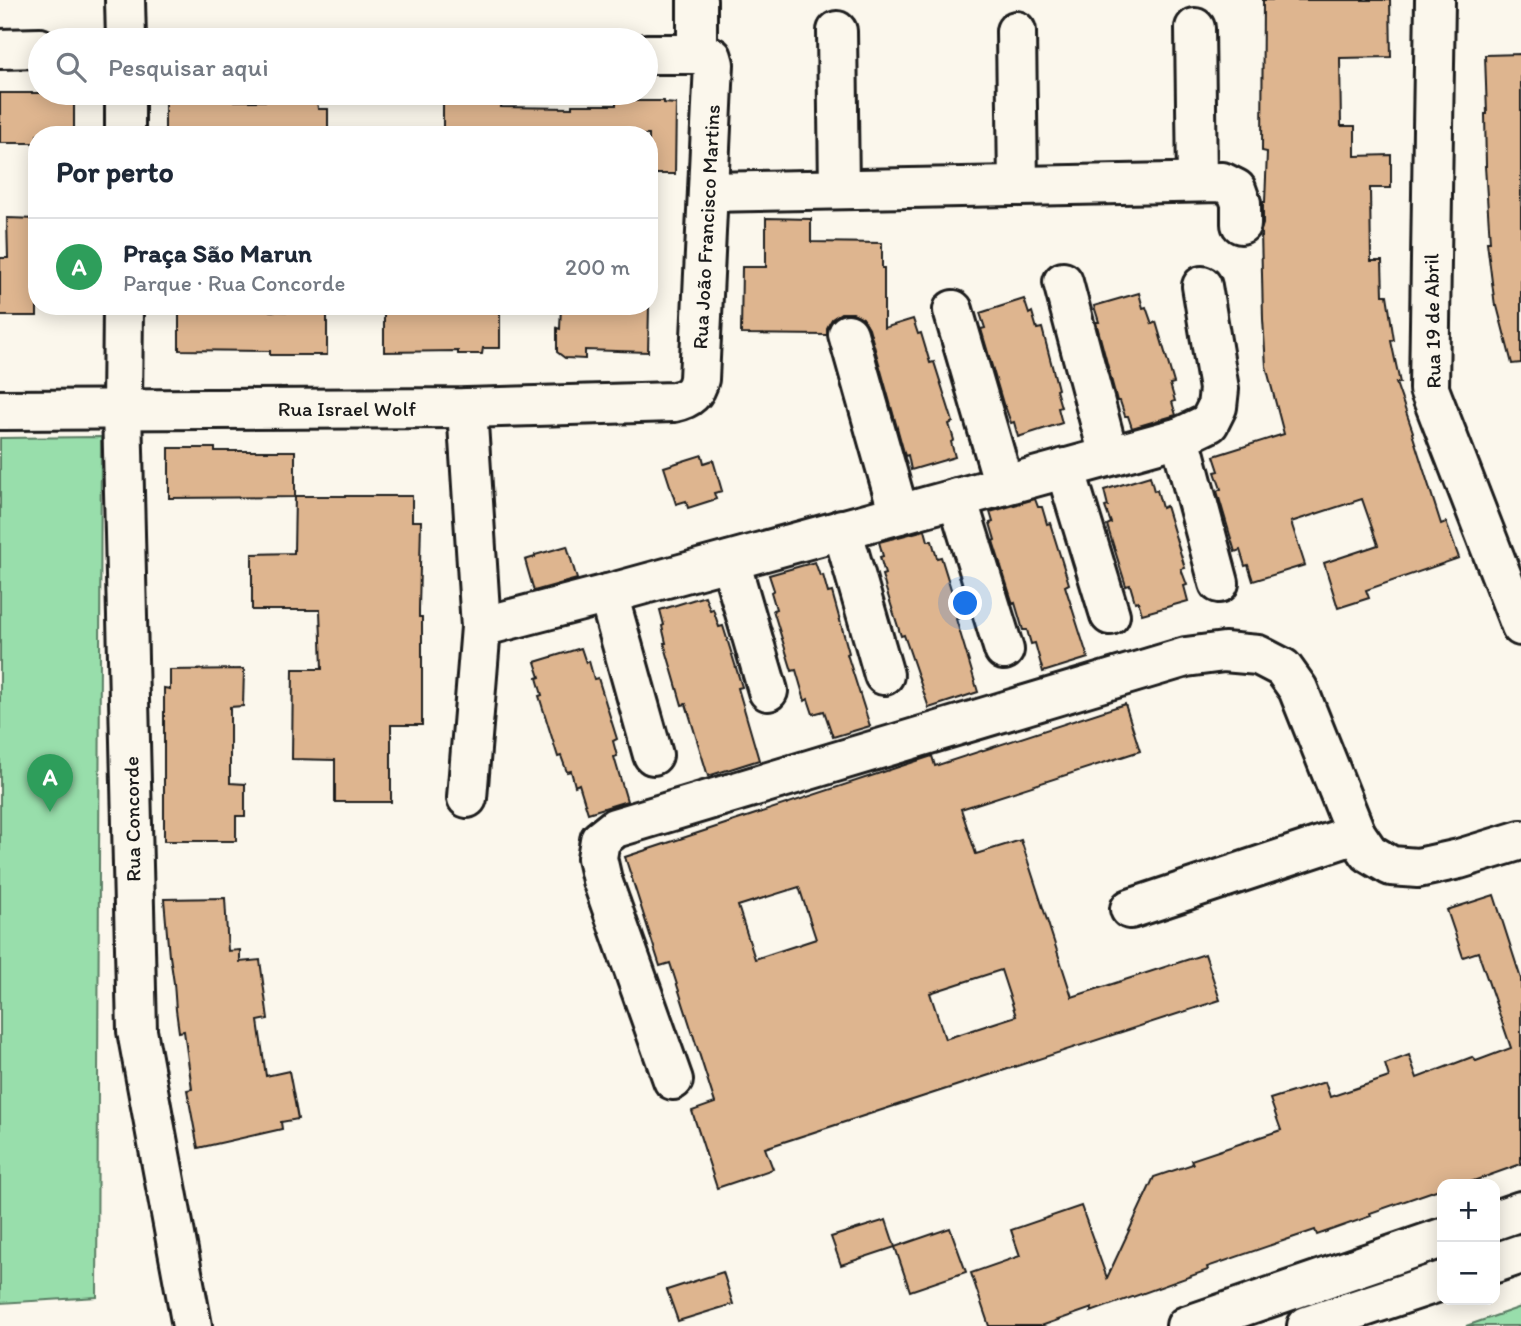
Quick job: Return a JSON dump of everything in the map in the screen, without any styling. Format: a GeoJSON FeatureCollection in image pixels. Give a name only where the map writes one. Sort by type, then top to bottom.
{"type":"FeatureCollection","features":[{"type":"Feature","properties":{"kind":"street"},"geometry":{"type":"LineString","coordinates":[[125,0],[126,28]]}},
{"type":"Feature","properties":{"kind":"street","name":"Rua João Francisco Martins"},"geometry":{"type":"LineString","coordinates":[[692,395],[699,379],[715,70],[704,56],[696,0]]}},
{"type":"Feature","properties":{"kind":"street","name":"Rua 19 de Abril"},"geometry":{"type":"LineString","coordinates":[[1434,0],[1429,389],[1521,626]]}},
{"type":"Feature","properties":{"kind":"street"},"geometry":{"type":"LineString","coordinates":[[1195,28],[1197,182]]}},
{"type":"Feature","properties":{"kind":"street"},"geometry":{"type":"LineString","coordinates":[[837,31],[839,189]]}},
{"type":"Feature","properties":{"kind":"street"},"geometry":{"type":"LineString","coordinates":[[1016,31],[1018,186]]}},
{"type":"Feature","properties":{"kind":"street"},"geometry":{"type":"LineString","coordinates":[[0,49],[28,48]]}},
{"type":"Feature","properties":{"kind":"street"},"geometry":{"type":"LineString","coordinates":[[658,54],[704,56]]}},
{"type":"Feature","properties":{"kind":"street"},"geometry":{"type":"LineString","coordinates":[[125,105],[125,126]]}},
{"type":"Feature","properties":{"kind":"street"},"geometry":{"type":"LineString","coordinates":[[708,192],[1222,182],[1236,190],[1241,203],[1241,224]]}},
{"type":"Feature","properties":{"kind":"street"},"geometry":{"type":"LineString","coordinates":[[1063,282],[1109,456]]}},
{"type":"Feature","properties":{"kind":"street"},"geometry":{"type":"LineString","coordinates":[[481,627],[1180,437],[1209,423],[1217,407],[1219,389],[1202,286]]}},
{"type":"Feature","properties":{"kind":"street"},"geometry":{"type":"LineString","coordinates":[[953,310],[1004,485]]}},
{"type":"Feature","properties":{"kind":"street","name":"Rua Concorde"},"geometry":{"type":"LineString","coordinates":[[123,315],[122,409],[137,1031],[192,1326]]}},
{"type":"Feature","properties":{"kind":"street"},"geometry":{"type":"LineString","coordinates":[[848,334],[899,514]]}},
{"type":"Feature","properties":{"kind":"street","name":"Rua Israel Wolf"},"geometry":{"type":"LineString","coordinates":[[0,410],[467,408],[674,402],[692,395]]}},
{"type":"Feature","properties":{"kind":"street"},"geometry":{"type":"LineString","coordinates":[[467,408],[481,627],[467,798]]}},
{"type":"Feature","properties":{"kind":"street"},"geometry":{"type":"LineString","coordinates":[[1180,437],[1219,583]]}},
{"type":"Feature","properties":{"kind":"street"},"geometry":{"type":"LineString","coordinates":[[1065,468],[1110,615]]}},
{"type":"Feature","properties":{"kind":"street"},"geometry":{"type":"LineString","coordinates":[[957,498],[1004,650]]}},
{"type":"Feature","properties":{"kind":"street"},"geometry":{"type":"LineString","coordinates":[[842,529],[884,675]]}},
{"type":"Feature","properties":{"kind":"street"},"geometry":{"type":"LineString","coordinates":[[730,561],[768,691]]}},
{"type":"Feature","properties":{"kind":"street"},"geometry":{"type":"LineString","coordinates":[[608,594],[653,755]]}},
{"type":"Feature","properties":{"kind":"street"},"geometry":{"type":"LineString","coordinates":[[673,1080],[602,880],[597,858],[600,841],[615,828],[1186,657],[1224,652],[1258,655],[1283,668],[1298,689],[1356,834],[1368,853],[1391,866],[1418,868],[1521,840]]}},
{"type":"Feature","properties":{"kind":"street"},"geometry":{"type":"LineString","coordinates":[[1130,909],[1356,834]]}},
{"type":"Feature","properties":{"kind":"street"},"geometry":{"type":"LineString","coordinates":[[1500,1218],[1521,1211]]}},
{"type":"Feature","properties":{"kind":"street"},"geometry":{"type":"LineString","coordinates":[[1186,1326],[1437,1240]]}},
{"type":"Feature","properties":{"kind":"street"},"geometry":{"type":"LineString","coordinates":[[1500,1261],[1521,1254]]}},
{"type":"Feature","properties":{"kind":"street"},"geometry":{"type":"LineString","coordinates":[[1307,1326],[1437,1282]]}},
{"type":"Feature","properties":{"kind":"green space"},"geometry":{"type":"Polygon","coordinates":[[[101,437],[97,1297],[0,1303],[0,438],[101,437]]]}},
{"type":"Feature","properties":{"kind":"green space"},"geometry":{"type":"Polygon","coordinates":[[[1521,1307],[1521,1326],[1466,1326],[1521,1307]]]}},
{"type":"Feature","properties":{"kind":"building"},"geometry":{"type":"Polygon","coordinates":[[[1263,0],[1390,0],[1391,57],[1340,58],[1341,126],[1355,126],[1355,156],[1391,155],[1391,188],[1370,188],[1371,261],[1382,261],[1383,295],[1387,295],[1394,340],[1391,341],[1400,383],[1396,383],[1441,524],[1446,522],[1459,558],[1366,590],[1369,598],[1338,608],[1324,563],[1378,545],[1362,499],[1291,522],[1305,565],[1253,581],[1240,550],[1235,552],[1217,491],[1221,489],[1215,472],[1219,471],[1214,456],[1284,434],[1266,366],[1263,319],[1261,230],[1267,152],[1262,151],[1263,0]]]}},
{"type":"Feature","properties":{"kind":"building"},"geometry":{"type":"Polygon","coordinates":[[[1521,54],[1521,363],[1512,364],[1495,306],[1487,242],[1490,242],[1485,166],[1485,55],[1521,54]]]}},
{"type":"Feature","properties":{"kind":"building"},"geometry":{"type":"Polygon","coordinates":[[[0,93],[28,93],[28,105],[74,105],[74,126],[28,126],[28,143],[0,143],[0,93]]]}},
{"type":"Feature","properties":{"kind":"building"},"geometry":{"type":"Polygon","coordinates":[[[658,101],[664,101],[676,104],[675,174],[658,174],[658,126],[443,126],[443,105],[572,108],[572,105],[658,105],[658,101]]]}},
{"type":"Feature","properties":{"kind":"building"},"geometry":{"type":"Polygon","coordinates":[[[165,105],[318,105],[318,109],[328,109],[328,126],[165,126],[165,105]]]}},
{"type":"Feature","properties":{"kind":"building"},"geometry":{"type":"Polygon","coordinates":[[[7,218],[28,219],[28,315],[37,316],[0,316],[0,258],[8,258],[7,218]]]}},
{"type":"Feature","properties":{"kind":"building"},"geometry":{"type":"Polygon","coordinates":[[[766,218],[811,219],[811,242],[882,243],[884,328],[913,319],[918,334],[921,333],[930,363],[934,362],[953,422],[949,424],[955,457],[911,470],[869,328],[863,318],[853,313],[841,313],[832,319],[827,335],[741,334],[742,267],[766,267],[766,218]]]}},
{"type":"Feature","properties":{"kind":"building"},"geometry":{"type":"Polygon","coordinates":[[[1139,293],[1143,308],[1146,307],[1152,324],[1156,322],[1174,383],[1170,384],[1176,415],[1132,428],[1120,401],[1117,401],[1094,306],[1139,293]]]}},
{"type":"Feature","properties":{"kind":"building"},"geometry":{"type":"Polygon","coordinates":[[[1024,299],[1029,314],[1032,312],[1037,329],[1042,328],[1058,389],[1056,390],[1061,407],[1058,408],[1062,423],[1018,437],[1014,422],[1011,423],[1004,407],[981,329],[985,328],[980,313],[1024,299]]]}},
{"type":"Feature","properties":{"kind":"building"},"geometry":{"type":"Polygon","coordinates":[[[179,315],[327,315],[327,355],[179,350],[179,315]]]}},
{"type":"Feature","properties":{"kind":"building"},"geometry":{"type":"Polygon","coordinates":[[[384,315],[500,315],[500,348],[483,348],[482,354],[458,354],[458,351],[384,352],[384,315]]]}},
{"type":"Feature","properties":{"kind":"building"},"geometry":{"type":"Polygon","coordinates":[[[561,315],[649,315],[648,352],[585,350],[585,359],[565,358],[557,352],[557,328],[560,329],[561,315]]]}},
{"type":"Feature","properties":{"kind":"building"},"geometry":{"type":"Polygon","coordinates":[[[169,448],[295,451],[295,497],[169,498],[169,448]]]}},
{"type":"Feature","properties":{"kind":"building"},"geometry":{"type":"Polygon","coordinates":[[[702,455],[704,463],[713,460],[722,491],[714,493],[716,499],[688,508],[686,501],[676,504],[664,467],[702,455]]]}},
{"type":"Feature","properties":{"kind":"building"},"geometry":{"type":"Polygon","coordinates":[[[1150,476],[1162,508],[1166,506],[1185,568],[1181,569],[1187,585],[1184,586],[1188,601],[1142,614],[1130,585],[1126,586],[1107,525],[1111,523],[1105,507],[1108,506],[1104,490],[1150,476]]]}},
{"type":"Feature","properties":{"kind":"building"},"geometry":{"type":"Polygon","coordinates":[[[295,496],[412,496],[412,521],[421,521],[419,617],[422,617],[422,725],[391,725],[391,802],[335,802],[335,760],[292,759],[293,669],[322,669],[320,610],[252,610],[252,554],[294,553],[295,496]]]}},
{"type":"Feature","properties":{"kind":"building"},"geometry":{"type":"Polygon","coordinates":[[[1035,499],[1038,507],[1042,507],[1047,524],[1050,523],[1069,584],[1065,586],[1088,658],[1043,672],[1035,643],[1031,644],[1027,630],[1023,630],[1015,603],[1013,604],[990,523],[993,522],[990,512],[1035,499]]]}},
{"type":"Feature","properties":{"kind":"building"},"geometry":{"type":"Polygon","coordinates":[[[925,530],[928,541],[932,541],[937,558],[941,557],[960,618],[956,619],[978,692],[929,708],[886,589],[879,542],[925,530]]]}},
{"type":"Feature","properties":{"kind":"building"},"geometry":{"type":"Polygon","coordinates":[[[567,546],[577,579],[534,591],[525,560],[567,546]]]}},
{"type":"Feature","properties":{"kind":"building"},"geometry":{"type":"Polygon","coordinates":[[[815,562],[820,576],[823,575],[828,593],[832,592],[849,653],[847,654],[870,726],[833,737],[824,711],[813,714],[808,699],[805,701],[796,670],[792,671],[773,610],[776,609],[771,592],[774,590],[769,575],[815,562]]]}},
{"type":"Feature","properties":{"kind":"building"},"geometry":{"type":"Polygon","coordinates":[[[705,596],[719,627],[723,626],[742,687],[738,688],[759,760],[708,776],[686,704],[682,705],[664,643],[664,625],[660,610],[705,596]]]}},
{"type":"Feature","properties":{"kind":"building"},"geometry":{"type":"Polygon","coordinates":[[[581,648],[586,663],[589,661],[594,679],[598,678],[617,739],[613,741],[617,756],[614,757],[627,801],[588,813],[579,784],[575,786],[571,771],[567,772],[561,756],[558,757],[539,696],[542,695],[537,678],[540,677],[535,662],[581,648]]]}},
{"type":"Feature","properties":{"kind":"building"},"geometry":{"type":"Polygon","coordinates":[[[244,669],[243,706],[230,707],[230,783],[245,784],[245,816],[236,816],[236,841],[164,841],[164,688],[170,689],[170,670],[244,669]]]}},
{"type":"Feature","properties":{"kind":"building"},"geometry":{"type":"Polygon","coordinates":[[[1125,704],[1140,751],[961,809],[976,854],[1021,840],[1072,997],[1205,954],[1220,1000],[765,1148],[773,1169],[717,1188],[692,1111],[715,1103],[670,963],[660,966],[625,857],[932,756],[935,766],[1125,704]],[[799,887],[738,906],[755,959],[816,939],[799,887]],[[1001,970],[930,993],[945,1039],[1016,1016],[1001,970]]]}},
{"type":"Feature","properties":{"kind":"building"},"geometry":{"type":"Polygon","coordinates":[[[1494,895],[1521,979],[1521,1164],[1479,1179],[1437,1179],[1437,1190],[1370,1213],[1371,1216],[1317,1235],[1315,1230],[1207,1267],[1208,1270],[1091,1312],[1092,1308],[1041,1326],[989,1326],[971,1273],[1020,1256],[1011,1230],[1081,1206],[1107,1278],[1154,1177],[1193,1164],[1191,1160],[1281,1130],[1270,1099],[1325,1082],[1330,1097],[1389,1077],[1385,1064],[1409,1055],[1417,1078],[1472,1057],[1476,1061],[1511,1048],[1478,952],[1463,957],[1447,910],[1494,895]]]}},
{"type":"Feature","properties":{"kind":"building"},"geometry":{"type":"Polygon","coordinates":[[[225,898],[228,951],[240,950],[240,962],[260,960],[268,1019],[258,1021],[266,1076],[289,1071],[298,1119],[281,1122],[282,1129],[198,1148],[187,1090],[192,1089],[184,1031],[179,1032],[164,899],[225,898]]]}},
{"type":"Feature","properties":{"kind":"building"},"geometry":{"type":"Polygon","coordinates":[[[886,1220],[895,1247],[841,1265],[831,1237],[886,1220]]]}},
{"type":"Feature","properties":{"kind":"building"},"geometry":{"type":"Polygon","coordinates":[[[950,1228],[966,1272],[910,1291],[895,1247],[950,1228]]]}},
{"type":"Feature","properties":{"kind":"building"},"geometry":{"type":"Polygon","coordinates":[[[723,1272],[733,1304],[678,1321],[667,1290],[723,1272]]]}},
{"type":"Feature","properties":{"kind":"place","name":"Praça São Marun"},"geometry":{"type":"Point","coordinates":[50,812]}}]}
